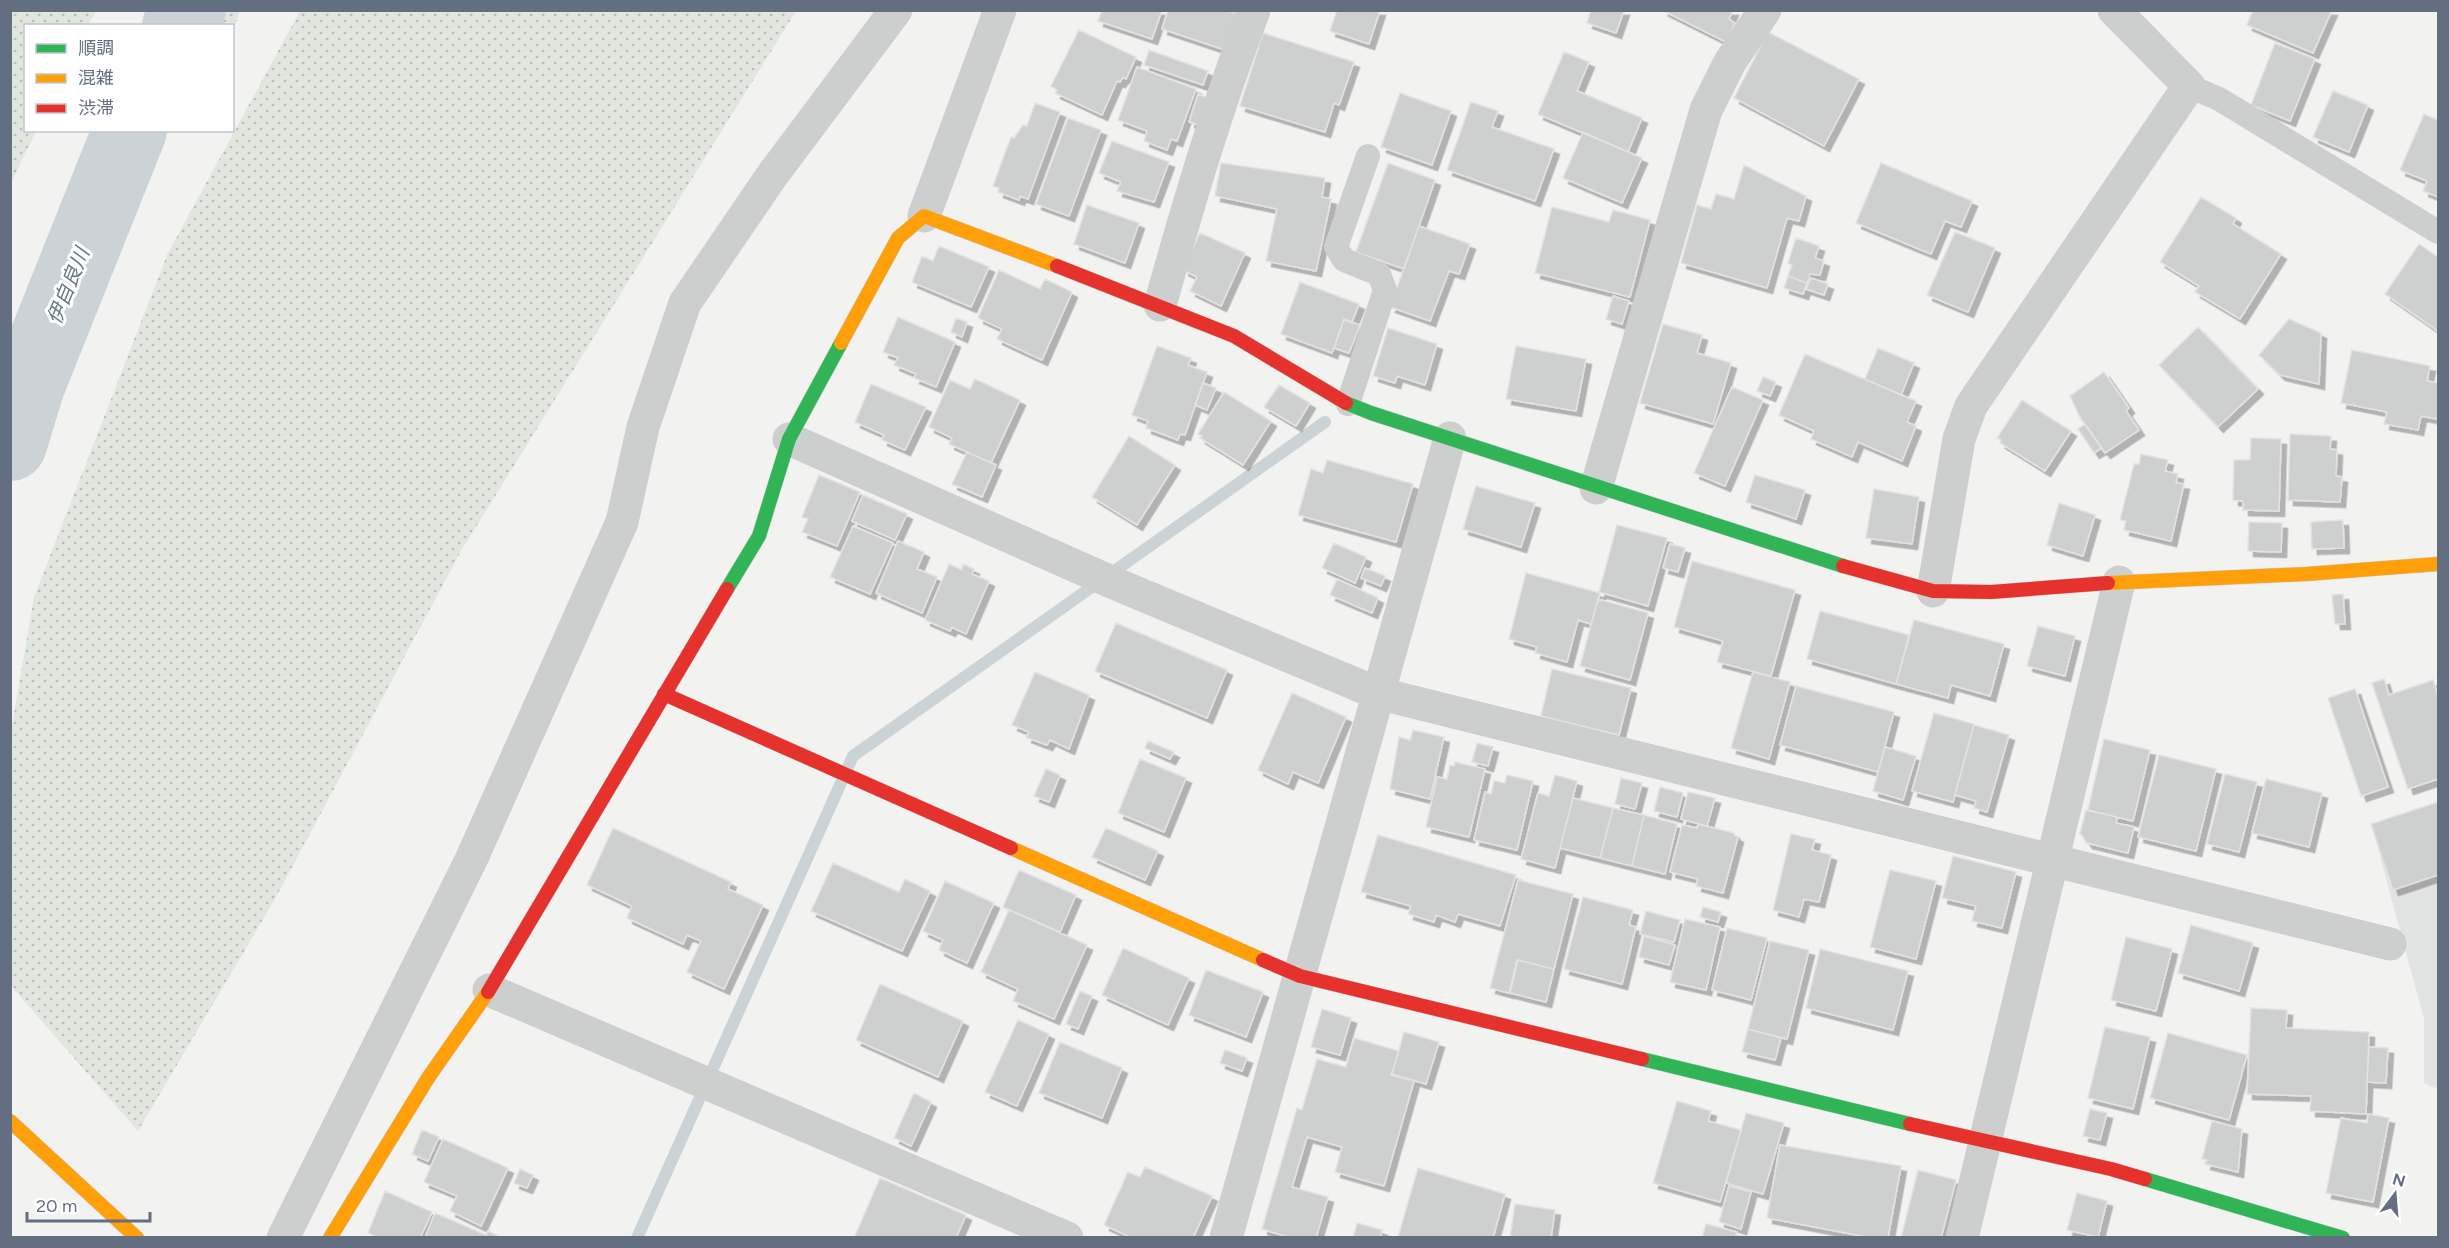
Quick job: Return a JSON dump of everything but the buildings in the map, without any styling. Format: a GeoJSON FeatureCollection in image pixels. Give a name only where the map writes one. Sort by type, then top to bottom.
{"type":"FeatureCollection","features":[{"type":"Feature","properties":{"kind":"street"},"geometry":{"type":"LineString","coordinates":[[283,1238],[471,860],[622,522],[643,427],[685,303],[773,174],[896,10]]}},
{"type":"Feature","properties":{"kind":"street"},"geometry":{"type":"LineString","coordinates":[[330,1238],[428,1078],[489,990],[759,536],[789,439],[898,238],[924,216],[999,10]]}},
{"type":"Feature","properties":{"kind":"street"},"geometry":{"type":"LineString","coordinates":[[1160,305],[1192,188],[1226,84],[1254,10]]}},
{"type":"Feature","properties":{"kind":"street"},"geometry":{"type":"LineString","coordinates":[[1596,488],[1706,110],[1730,62],[1765,10]]}},
{"type":"Feature","properties":{"kind":"street"},"geometry":{"type":"LineString","coordinates":[[1933,591],[1959,439],[1971,406],[2189,86],[2114,10]]}},
{"type":"Feature","properties":{"kind":"street"},"geometry":{"type":"LineString","coordinates":[[924,216],[1160,305],[1234,336],[1348,404],[1596,488],[1819,559],[1933,591],[1991,592],[2120,582],[2306,574],[2439,564]]}},
{"type":"Feature","properties":{"kind":"street"},"geometry":{"type":"LineString","coordinates":[[1226,1238],[1450,438]]}},
{"type":"Feature","properties":{"kind":"street"},"geometry":{"type":"LineString","coordinates":[[789,439],[1103,578],[1377,693],[2390,944]]}},
{"type":"Feature","properties":{"kind":"street"},"geometry":{"type":"LineString","coordinates":[[1962,1238],[2120,582]]}},
{"type":"Feature","properties":{"kind":"street"},"geometry":{"type":"LineString","coordinates":[[664,694],[1300,975],[1986,1143],[2111,1169],[2343,1238]]}},
{"type":"Feature","properties":{"kind":"street"},"geometry":{"type":"LineString","coordinates":[[489,990],[708,1082],[1067,1238]]}},
{"type":"Feature","properties":{"kind":"street"},"geometry":{"type":"LineString","coordinates":[[10,1121],[137,1238]]}},
{"type":"Feature","properties":{"kind":"lane"},"geometry":{"type":"LineString","coordinates":[[2189,86],[2219,99],[2439,232]]}},
{"type":"Feature","properties":{"kind":"lane"},"geometry":{"type":"LineString","coordinates":[[1348,404],[1385,290],[1379,274],[1344,260],[1336,247],[1368,156]]}},
{"type":"Feature","properties":{"kind":"shaded area"},"geometry":{"type":"Polygon","coordinates":[[[11,10],[96,11],[89,24],[24,24],[24,132],[36,132],[11,183],[11,10]]]}},
{"type":"Feature","properties":{"kind":"shaded area"},"geometry":{"type":"Polygon","coordinates":[[[160,10],[240,11],[234,27],[234,24],[151,24],[150,22],[160,10]]]}},
{"type":"Feature","properties":{"kind":"shaded area"},"geometry":{"type":"Polygon","coordinates":[[[300,11],[796,11],[461,551],[275,899],[138,1131],[11,986],[11,732],[34,597],[167,255],[300,11]]]}},
{"type":"Feature","properties":{"kind":"shaded area"},"geometry":{"type":"Polygon","coordinates":[[[2438,816],[2438,1089],[2424,1083],[2424,1019],[2374,834],[2438,816]]]}},
{"type":"Feature","properties":{"kind":"waterway","name":"伊自良川"},"geometry":{"type":"LineString","coordinates":[[180,24],[189,10]]}},
{"type":"Feature","properties":{"kind":"waterway","name":"伊自良川"},"geometry":{"type":"LineString","coordinates":[[10,444],[28,385],[129,132]]}},
{"type":"Feature","properties":{"kind":"waterway"},"geometry":{"type":"LineString","coordinates":[[637,1238],[853,756],[1325,422]]}},
{"type":"Feature","properties":{"kind":"traffic: fast"},"geometry":{"type":"LineString","coordinates":[[727,589],[759,536],[789,439],[841,343]]}},
{"type":"Feature","properties":{"kind":"traffic: fast"},"geometry":{"type":"LineString","coordinates":[[1346,403],[1843,566]]}},
{"type":"Feature","properties":{"kind":"traffic: fast"},"geometry":{"type":"LineString","coordinates":[[1642,1059],[1910,1124]]}},
{"type":"Feature","properties":{"kind":"traffic: fast"},"geometry":{"type":"LineString","coordinates":[[2145,1179],[2343,1238]]}},
{"type":"Feature","properties":{"kind":"traffic: slow"},"geometry":{"type":"LineString","coordinates":[[841,343],[898,238],[924,216],[1057,266]]}},
{"type":"Feature","properties":{"kind":"traffic: slow"},"geometry":{"type":"LineString","coordinates":[[2108,583],[2306,574],[2438,564]]}},
{"type":"Feature","properties":{"kind":"traffic: slow"},"geometry":{"type":"LineString","coordinates":[[1011,848],[1263,960]]}},
{"type":"Feature","properties":{"kind":"traffic: slow"},"geometry":{"type":"LineString","coordinates":[[330,1238],[428,1078],[488,992]]}},
{"type":"Feature","properties":{"kind":"traffic: slow"},"geometry":{"type":"LineString","coordinates":[[10,1121],[137,1238]]}},
{"type":"Feature","properties":{"kind":"traffic: jam"},"geometry":{"type":"LineString","coordinates":[[1057,266],[1234,336],[1346,403]]}},
{"type":"Feature","properties":{"kind":"traffic: jam"},"geometry":{"type":"LineString","coordinates":[[1843,566],[1933,591],[1991,592],[2108,583]]}},
{"type":"Feature","properties":{"kind":"traffic: jam"},"geometry":{"type":"LineString","coordinates":[[488,992],[727,589]]}},
{"type":"Feature","properties":{"kind":"traffic: jam"},"geometry":{"type":"LineString","coordinates":[[664,694],[1011,848]]}},
{"type":"Feature","properties":{"kind":"traffic: jam"},"geometry":{"type":"LineString","coordinates":[[1263,960],[1300,976],[1642,1059]]}},
{"type":"Feature","properties":{"kind":"traffic: jam"},"geometry":{"type":"LineString","coordinates":[[1910,1124],[2111,1169],[2145,1179]]}}]}
